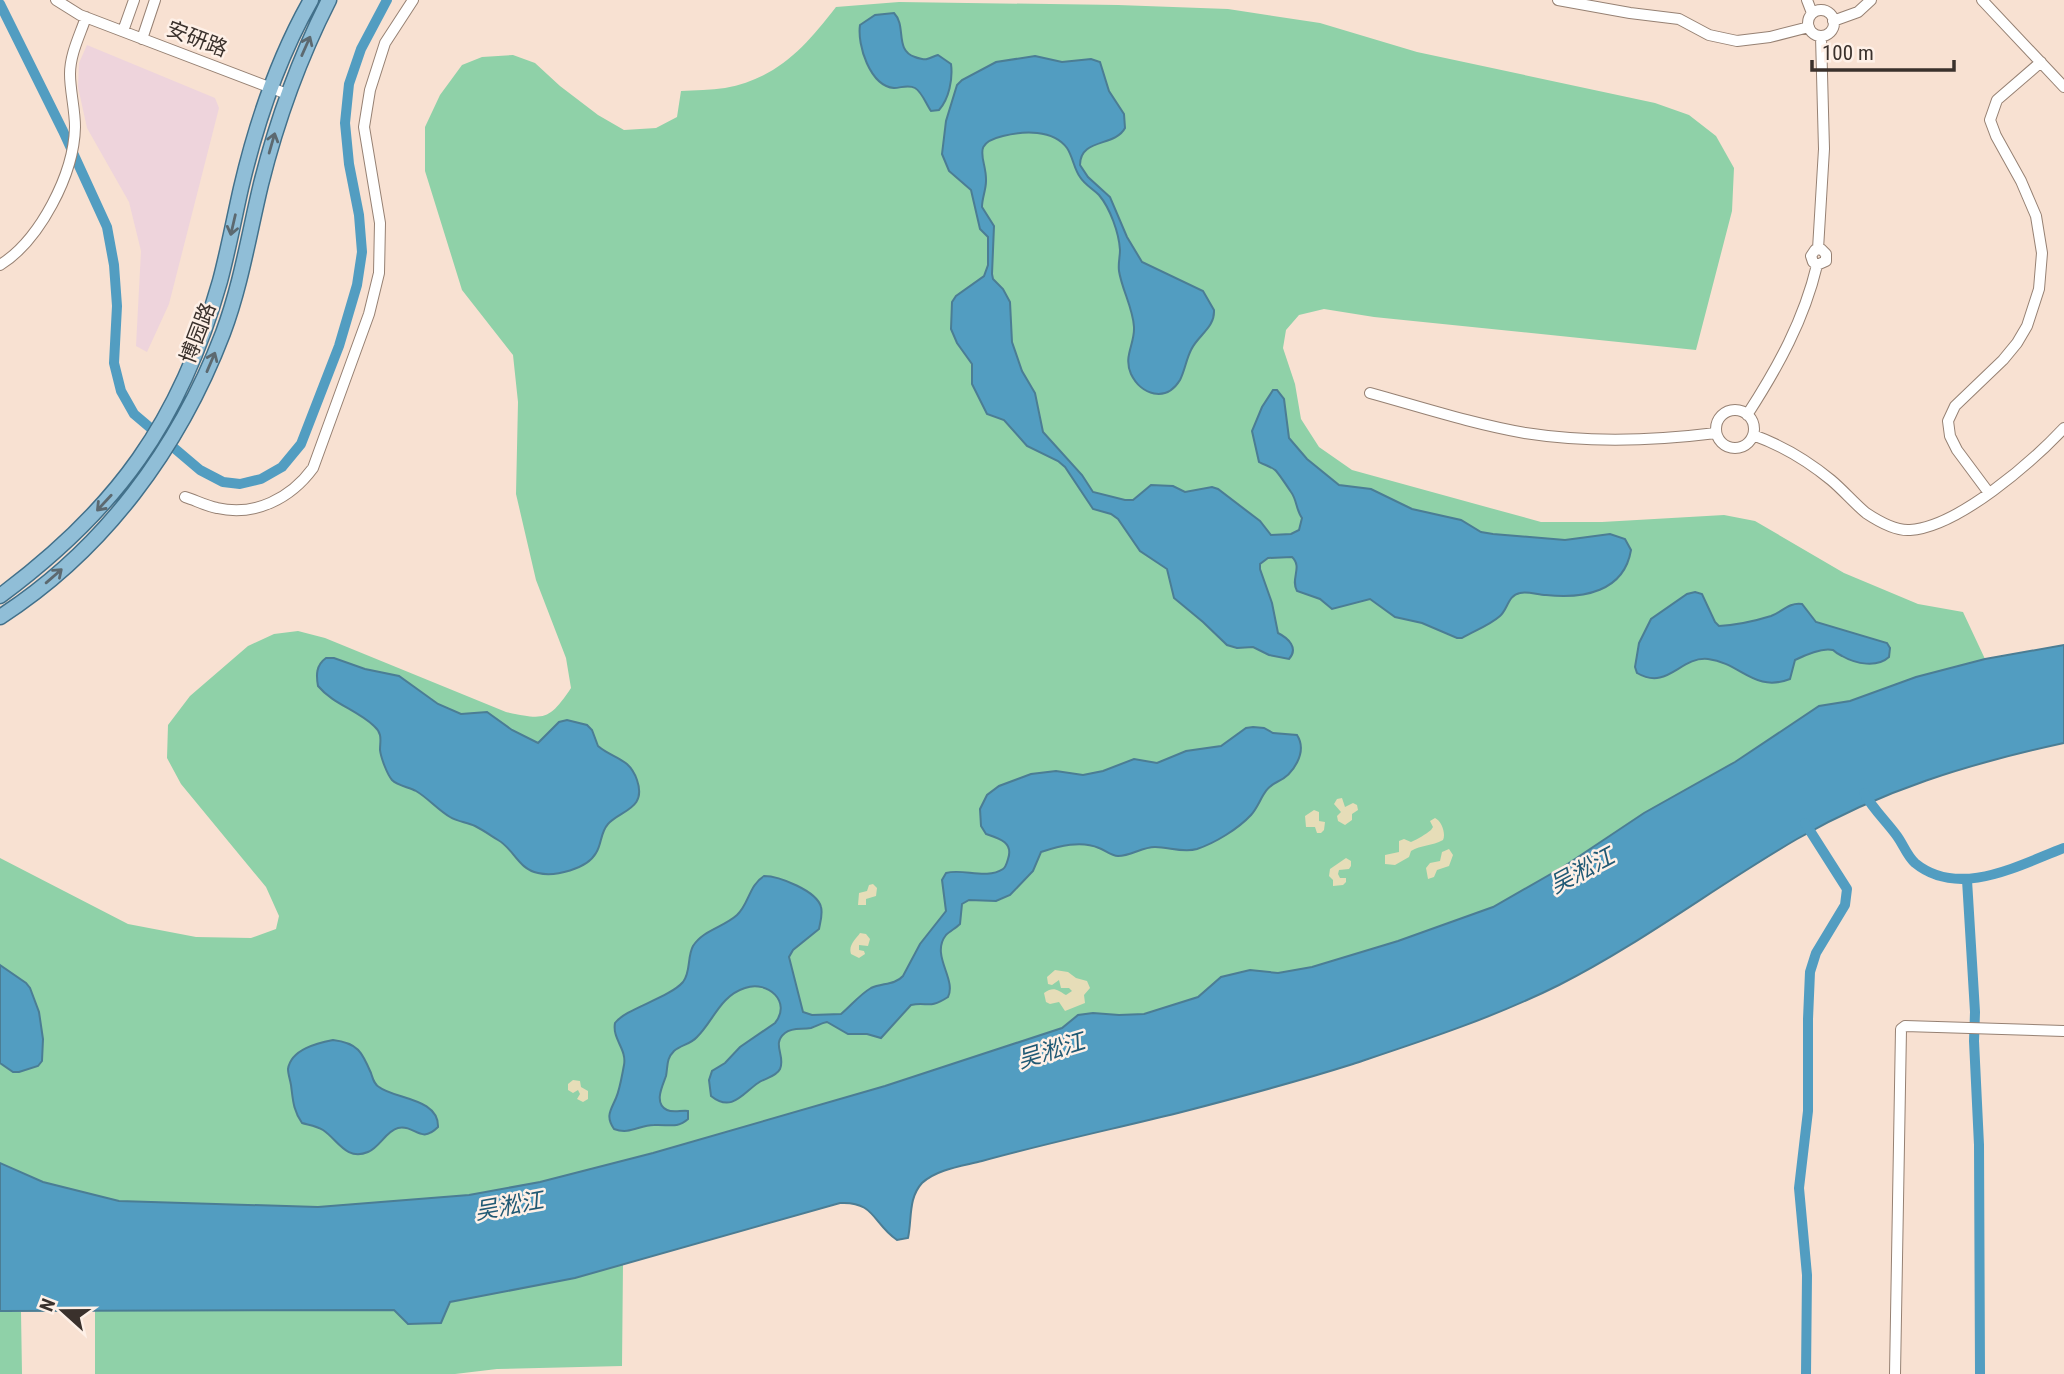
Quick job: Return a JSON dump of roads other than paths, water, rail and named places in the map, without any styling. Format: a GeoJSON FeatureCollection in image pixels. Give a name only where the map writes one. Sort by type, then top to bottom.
{"type":"FeatureCollection","features":[{"type":"Feature","properties":{"kind":"main road","name":"博园路"},"geometry":{"type":"LineString","coordinates":[[0,596],[51,555],[118,488],[168,415],[202,338],[242,185],[271,89],[311,0]]}},
{"type":"Feature","properties":{"kind":"main road","name":"博园路"},"geometry":{"type":"LineString","coordinates":[[0,617],[17,607],[93,541],[123,509],[182,424],[223,332],[287,94],[306,45],[329,0]]}},
{"type":"Feature","properties":{"kind":"street","name":"安研路"},"geometry":{"type":"LineString","coordinates":[[56,0],[86,17],[287,94]]}},
{"type":"Feature","properties":{"kind":"street"},"geometry":{"type":"LineString","coordinates":[[123,32],[134,0]]}},
{"type":"Feature","properties":{"kind":"street"},"geometry":{"type":"LineString","coordinates":[[142,39],[155,0]]}},
{"type":"Feature","properties":{"kind":"street"},"geometry":{"type":"LineString","coordinates":[[185,497],[217,508],[245,510],[274,503],[301,483],[313,468],[369,314],[379,272],[380,223],[364,127],[370,90],[385,43],[413,0]]}},
{"type":"Feature","properties":{"kind":"street"},"geometry":{"type":"LineString","coordinates":[[1558,0],[1679,19],[1709,35],[1737,41],[1770,37],[1809,27]]}},
{"type":"Feature","properties":{"kind":"street"},"geometry":{"type":"LineString","coordinates":[[1807,0],[1812,13]]}},
{"type":"Feature","properties":{"kind":"street"},"geometry":{"type":"LineString","coordinates":[[1825,0],[1830,17],[1831,30],[1821,36],[1814,34],[1809,27],[1808,20],[1812,13],[1820,10],[1830,17],[1849,17],[1871,0]]}},
{"type":"Feature","properties":{"kind":"street"},"geometry":{"type":"LineString","coordinates":[[1982,0],[2064,87]]}},
{"type":"Feature","properties":{"kind":"street"},"geometry":{"type":"LineString","coordinates":[[0,265],[34,232],[66,173],[73,144],[71,61],[86,17]]}},
{"type":"Feature","properties":{"kind":"street"},"geometry":{"type":"LineString","coordinates":[[1747,415],[1786,351],[1805,309],[1817,265],[1824,263],[1827,257],[1824,251],[1818,249],[1824,131],[1821,36]]}},
{"type":"Feature","properties":{"kind":"street"},"geometry":{"type":"LineString","coordinates":[[1989,493],[1957,450],[1950,436],[1948,421],[1955,406],[2017,343],[2027,326],[2039,289],[2042,253],[2036,216],[1990,120],[1997,100],[2041,62]]}},
{"type":"Feature","properties":{"kind":"street"},"geometry":{"type":"LineString","coordinates":[[1370,393],[1501,428],[1555,437],[1671,439],[1716,433]]}},
{"type":"Feature","properties":{"kind":"street"},"geometry":{"type":"LineString","coordinates":[[1732,410],[1747,415],[1754,426],[1753,435],[1747,443],[1734,448],[1724,445],[1716,433],[1717,423],[1723,414],[1732,410]]}},
{"type":"Feature","properties":{"kind":"street"},"geometry":{"type":"LineString","coordinates":[[1753,435],[1806,461],[1877,519],[1901,529],[1916,529],[1949,517],[1989,493],[2033,458],[2064,428]]}},
{"type":"Feature","properties":{"kind":"street"},"geometry":{"type":"LineString","coordinates":[[1895,1374],[1901,1029],[1905,1026],[2064,1031]]}},
{"type":"Feature","properties":{"kind":"water"},"geometry":{"type":"Polygon","coordinates":[[[894,13],[909,54],[925,59],[938,55],[951,64],[950,88],[939,110],[931,111],[915,88],[886,86],[878,80],[867,63],[861,43],[860,25],[875,15],[894,13]]]}},
{"type":"Feature","properties":{"kind":"water"},"geometry":{"type":"Polygon","coordinates":[[[1035,56],[1062,62],[1091,59],[1100,62],[1109,91],[1124,114],[1125,128],[1114,138],[1086,150],[1080,165],[1088,177],[1110,197],[1127,237],[1142,262],[1203,291],[1214,310],[1212,322],[1191,350],[1182,376],[1174,387],[1168,392],[1154,394],[1141,387],[1129,368],[1133,320],[1119,271],[1118,236],[1103,200],[1082,180],[1067,148],[1054,137],[1019,133],[986,143],[982,153],[986,181],[982,207],[994,226],[992,274],[1010,302],[1012,342],[1022,371],[1035,393],[1043,432],[1082,475],[1093,492],[1133,500],[1151,485],[1173,486],[1185,492],[1212,487],[1260,521],[1271,535],[1291,534],[1299,530],[1302,518],[1293,495],[1276,471],[1259,462],[1252,431],[1262,407],[1273,390],[1277,390],[1284,399],[1289,438],[1307,459],[1339,485],[1371,489],[1412,509],[1461,520],[1481,532],[1565,540],[1610,534],[1625,539],[1631,550],[1620,575],[1611,584],[1587,594],[1516,594],[1496,619],[1462,638],[1457,638],[1422,623],[1395,617],[1370,599],[1332,609],[1320,599],[1297,591],[1296,565],[1292,557],[1268,558],[1260,564],[1260,569],[1272,603],[1278,633],[1293,647],[1289,659],[1269,655],[1253,647],[1237,648],[1227,645],[1174,598],[1167,569],[1140,551],[1118,519],[1093,509],[1065,467],[1027,446],[1004,420],[987,414],[972,384],[972,364],[951,329],[952,302],[956,296],[984,276],[988,265],[988,237],[980,229],[971,190],[949,171],[942,154],[946,121],[957,85],[996,62],[1035,56]]]}},
{"type":"Feature","properties":{"kind":"water"},"geometry":{"type":"Polygon","coordinates":[[[1687,594],[1702,594],[1719,626],[1765,618],[1789,606],[1802,604],[1816,622],[1887,643],[1890,648],[1889,657],[1879,663],[1866,664],[1848,659],[1833,650],[1819,651],[1795,660],[1790,679],[1777,682],[1757,680],[1730,666],[1708,659],[1689,662],[1666,676],[1657,678],[1637,673],[1635,667],[1639,643],[1651,619],[1687,594]]]}},
{"type":"Feature","properties":{"kind":"water","name":"吴淞江"},"geometry":{"type":"Polygon","coordinates":[[[2064,645],[2064,743],[1926,780],[1861,806],[1797,839],[1590,969],[1534,997],[1431,1038],[1288,1083],[935,1174],[922,1183],[914,1195],[908,1238],[897,1240],[867,1210],[852,1203],[840,1203],[575,1278],[450,1302],[441,1323],[408,1324],[394,1310],[0,1311],[0,1163],[43,1182],[119,1201],[318,1207],[469,1195],[540,1182],[653,1153],[885,1086],[1062,1028],[1078,1015],[1144,1014],[1198,997],[1221,977],[1250,970],[1278,973],[1312,967],[1398,941],[1493,907],[1563,867],[1644,813],[1735,762],[1819,706],[1850,701],[1916,677],[1985,659],[2064,645]]]}},
{"type":"Feature","properties":{"kind":"water"},"geometry":{"type":"Polygon","coordinates":[[[326,658],[399,676],[438,704],[461,714],[487,712],[512,730],[538,743],[559,722],[567,720],[587,725],[592,730],[598,746],[620,759],[634,772],[639,797],[631,808],[608,824],[592,859],[578,867],[553,874],[531,871],[498,840],[475,826],[450,817],[416,791],[392,780],[382,757],[377,729],[318,686],[318,670],[326,658]]]}},
{"type":"Feature","properties":{"kind":"water"},"geometry":{"type":"Polygon","coordinates":[[[1246,728],[1264,728],[1273,733],[1297,735],[1300,755],[1293,769],[1268,789],[1251,815],[1226,835],[1192,850],[1155,847],[1118,856],[1092,846],[1077,844],[1041,852],[1033,871],[1010,895],[996,901],[969,900],[962,904],[960,924],[946,935],[942,943],[942,959],[950,990],[948,997],[932,1004],[911,1005],[881,1038],[867,1034],[848,1034],[827,1022],[811,1028],[788,1031],[779,1041],[781,1064],[778,1072],[758,1083],[737,1100],[725,1103],[711,1096],[709,1080],[712,1071],[725,1063],[740,1047],[775,1023],[781,1008],[775,995],[762,987],[754,986],[736,992],[723,1003],[697,1037],[674,1051],[668,1060],[660,1094],[661,1103],[669,1111],[688,1111],[688,1119],[676,1125],[649,1125],[625,1131],[614,1129],[610,1113],[619,1090],[624,1065],[615,1023],[683,982],[693,946],[702,936],[737,915],[755,884],[764,876],[797,886],[818,901],[822,913],[819,929],[793,950],[789,957],[803,1012],[812,1015],[841,1014],[871,988],[896,981],[903,976],[920,944],[946,911],[942,880],[946,873],[989,874],[1005,867],[1009,848],[1000,839],[986,834],[981,826],[980,809],[987,795],[999,786],[1031,774],[1056,771],[1083,775],[1103,771],[1134,759],[1157,763],[1186,751],[1221,746],[1246,728]]]}},
{"type":"Feature","properties":{"kind":"water"},"geometry":{"type":"Polygon","coordinates":[[[0,965],[26,983],[39,1012],[43,1039],[42,1061],[38,1066],[19,1072],[13,1072],[0,1063],[0,965]]]}},
{"type":"Feature","properties":{"kind":"water"},"geometry":{"type":"Polygon","coordinates":[[[333,1040],[354,1046],[365,1059],[379,1087],[424,1105],[436,1117],[438,1127],[427,1134],[398,1128],[390,1132],[372,1150],[354,1154],[321,1129],[302,1123],[293,1100],[288,1071],[290,1062],[306,1048],[333,1040]]]}},
{"type":"Feature","properties":{"kind":"waterway"},"geometry":{"type":"LineString","coordinates":[[0,4],[107,227],[114,265],[117,306],[114,363],[121,391],[134,414],[200,470],[223,482],[240,484],[261,479],[282,467],[301,444],[339,346],[357,285],[362,252],[345,123],[349,84],[361,49],[387,0]]}},
{"type":"Feature","properties":{"kind":"waterway"},"geometry":{"type":"LineString","coordinates":[[1864,793],[1912,860],[1932,873],[1970,879],[2009,870],[2064,848]]}},
{"type":"Feature","properties":{"kind":"waterway"},"geometry":{"type":"LineString","coordinates":[[1805,823],[1847,889],[1845,905],[1816,953],[1810,972],[1808,1111],[1799,1188],[1807,1275],[1806,1374]]}},
{"type":"Feature","properties":{"kind":"waterway"},"geometry":{"type":"LineString","coordinates":[[1967,880],[1979,1145],[1980,1374]]}}]}
